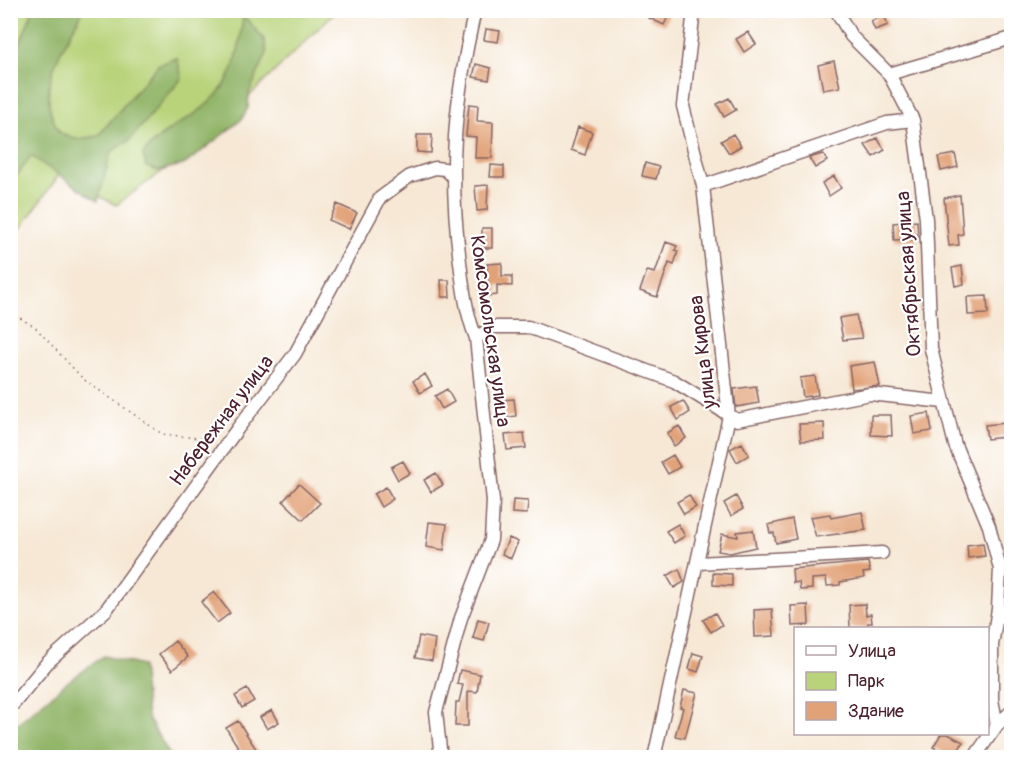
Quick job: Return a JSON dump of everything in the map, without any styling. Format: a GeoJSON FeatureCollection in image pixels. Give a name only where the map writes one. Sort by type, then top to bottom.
{"type":"FeatureCollection","features":[{"type":"Feature","properties":{"kind":"street","name":"Комсомольская улица"},"geometry":{"type":"LineString","coordinates":[[441,758],[436,712],[461,618],[491,540],[493,501],[476,338],[467,316],[452,176],[458,89],[475,10]]}},
{"type":"Feature","properties":{"kind":"street","name":"улица Кирова"},"geometry":{"type":"LineString","coordinates":[[654,758],[729,416],[703,186],[683,106],[694,10]]}},
{"type":"Feature","properties":{"kind":"street","name":"Октябрьская улица"},"geometry":{"type":"LineString","coordinates":[[836,10],[851,36],[889,74],[913,120],[926,219],[932,349],[955,445],[989,526],[1000,569],[998,609],[992,645],[992,700],[997,725]]}},
{"type":"Feature","properties":{"kind":"street"},"geometry":{"type":"LineString","coordinates":[[889,74],[1011,38]]}},
{"type":"Feature","properties":{"kind":"street"},"geometry":{"type":"LineString","coordinates":[[703,186],[887,123],[913,120]]}},
{"type":"Feature","properties":{"kind":"street","name":"Набережная улица"},"geometry":{"type":"LineString","coordinates":[[10,708],[47,663],[106,610],[295,354],[380,198],[410,176],[435,168],[445,169],[452,176]]}},
{"type":"Feature","properties":{"kind":"street"},"geometry":{"type":"LineString","coordinates":[[476,338],[493,327],[528,327],[674,381],[737,420],[870,394],[944,402]]}},
{"type":"Feature","properties":{"kind":"street"},"geometry":{"type":"LineString","coordinates":[[698,563],[882,553]]}},
{"type":"Feature","properties":{"kind":"street"},"geometry":{"type":"LineString","coordinates":[[974,758],[997,725],[1011,711]]}},
{"type":"Feature","properties":{"kind":"path"},"geometry":{"type":"LineString","coordinates":[[10,312],[35,327],[83,378],[162,434],[228,442]]}},
{"type":"Feature","properties":{"kind":"green space"},"geometry":{"type":"Polygon","coordinates":[[[33,10],[83,11],[59,55],[49,86],[52,117],[60,133],[78,139],[98,136],[158,65],[177,58],[182,78],[129,141],[111,152],[98,201],[31,156],[11,184],[11,66],[33,10]]]}},
{"type":"Feature","properties":{"kind":"green space"},"geometry":{"type":"Polygon","coordinates":[[[11,11],[336,11],[204,141],[116,205],[59,175],[11,242],[11,11]]]}},
{"type":"Feature","properties":{"kind":"green space"},"geometry":{"type":"Polygon","coordinates":[[[243,15],[264,39],[267,53],[249,93],[248,108],[241,120],[185,164],[158,171],[146,167],[143,154],[148,148],[165,133],[204,107],[224,85],[236,61],[243,15]]]}},
{"type":"Feature","properties":{"kind":"green space"},"geometry":{"type":"Polygon","coordinates":[[[104,656],[142,666],[147,717],[171,757],[11,757],[11,729],[66,683],[104,656]]]}},
{"type":"Feature","properties":{"kind":"building"},"geometry":{"type":"Polygon","coordinates":[[[652,10],[671,10],[664,25],[649,18],[652,10]]]}},
{"type":"Feature","properties":{"kind":"building"},"geometry":{"type":"Polygon","coordinates":[[[872,10],[882,10],[888,25],[875,30],[871,21],[876,19],[872,10]]]}},
{"type":"Feature","properties":{"kind":"building"},"geometry":{"type":"Polygon","coordinates":[[[486,29],[500,31],[498,42],[484,40],[486,29]]]}},
{"type":"Feature","properties":{"kind":"building"},"geometry":{"type":"Polygon","coordinates":[[[748,32],[756,44],[744,52],[736,39],[748,32]]]}},
{"type":"Feature","properties":{"kind":"building"},"geometry":{"type":"Polygon","coordinates":[[[834,61],[840,87],[823,90],[818,65],[834,61]]]}},
{"type":"Feature","properties":{"kind":"building"},"geometry":{"type":"Polygon","coordinates":[[[476,64],[491,68],[489,80],[473,77],[476,64]]]}},
{"type":"Feature","properties":{"kind":"building"},"geometry":{"type":"Polygon","coordinates":[[[729,98],[736,110],[724,117],[717,104],[729,98]]]}},
{"type":"Feature","properties":{"kind":"building"},"geometry":{"type":"Polygon","coordinates":[[[469,104],[478,105],[477,121],[493,122],[492,158],[475,158],[476,137],[466,136],[469,104]]]}},
{"type":"Feature","properties":{"kind":"building"},"geometry":{"type":"Polygon","coordinates":[[[578,127],[592,132],[585,155],[571,150],[578,127]]]}},
{"type":"Feature","properties":{"kind":"building"},"geometry":{"type":"Polygon","coordinates":[[[733,134],[741,146],[729,153],[721,141],[733,134]]]}},
{"type":"Feature","properties":{"kind":"building"},"geometry":{"type":"Polygon","coordinates":[[[417,135],[432,135],[431,153],[417,152],[417,135]]]}},
{"type":"Feature","properties":{"kind":"building"},"geometry":{"type":"Polygon","coordinates":[[[877,138],[885,150],[873,157],[865,145],[877,138]]]}},
{"type":"Feature","properties":{"kind":"building"},"geometry":{"type":"Polygon","coordinates":[[[823,154],[827,161],[815,168],[809,158],[823,154]]]}},
{"type":"Feature","properties":{"kind":"building"},"geometry":{"type":"Polygon","coordinates":[[[955,154],[958,167],[941,171],[938,157],[955,154]]]}},
{"type":"Feature","properties":{"kind":"building"},"geometry":{"type":"Polygon","coordinates":[[[645,163],[659,167],[656,179],[642,176],[645,163]]]}},
{"type":"Feature","properties":{"kind":"building"},"geometry":{"type":"Polygon","coordinates":[[[491,165],[504,166],[504,177],[490,177],[491,165]]]}},
{"type":"Feature","properties":{"kind":"building"},"geometry":{"type":"Polygon","coordinates":[[[834,176],[841,188],[829,196],[822,183],[834,176]]]}},
{"type":"Feature","properties":{"kind":"building"},"geometry":{"type":"Polygon","coordinates":[[[488,185],[487,210],[477,211],[475,186],[488,185]]]}},
{"type":"Feature","properties":{"kind":"building"},"geometry":{"type":"Polygon","coordinates":[[[960,195],[963,234],[958,235],[959,245],[949,246],[944,198],[960,195]]]}},
{"type":"Feature","properties":{"kind":"building"},"geometry":{"type":"Polygon","coordinates":[[[337,204],[357,213],[349,229],[329,220],[337,204]]]}},
{"type":"Feature","properties":{"kind":"building"},"geometry":{"type":"Polygon","coordinates":[[[917,221],[918,239],[894,240],[893,223],[917,221]]]}},
{"type":"Feature","properties":{"kind":"building"},"geometry":{"type":"Polygon","coordinates":[[[482,228],[492,228],[492,248],[482,248],[482,228]]]}},
{"type":"Feature","properties":{"kind":"building"},"geometry":{"type":"Polygon","coordinates":[[[666,242],[677,246],[675,250],[678,251],[674,265],[669,263],[657,297],[640,291],[647,271],[655,273],[666,242]]]}},
{"type":"Feature","properties":{"kind":"building"},"geometry":{"type":"Polygon","coordinates":[[[502,263],[502,276],[512,276],[512,286],[497,285],[497,295],[488,296],[487,264],[502,263]]]}},
{"type":"Feature","properties":{"kind":"building"},"geometry":{"type":"Polygon","coordinates":[[[962,266],[964,284],[955,286],[952,268],[962,266]]]}},
{"type":"Feature","properties":{"kind":"building"},"geometry":{"type":"Polygon","coordinates":[[[441,280],[449,280],[450,297],[442,297],[441,280]]]}},
{"type":"Feature","properties":{"kind":"building"},"geometry":{"type":"Polygon","coordinates":[[[987,296],[988,314],[968,315],[967,297],[987,296]]]}},
{"type":"Feature","properties":{"kind":"building"},"geometry":{"type":"Polygon","coordinates":[[[856,315],[862,338],[843,340],[839,318],[856,315]]]}},
{"type":"Feature","properties":{"kind":"building"},"geometry":{"type":"Polygon","coordinates":[[[875,362],[880,386],[852,389],[849,366],[875,362]]]}},
{"type":"Feature","properties":{"kind":"building"},"geometry":{"type":"Polygon","coordinates":[[[425,374],[432,386],[420,393],[413,381],[425,374]]]}},
{"type":"Feature","properties":{"kind":"building"},"geometry":{"type":"Polygon","coordinates":[[[815,376],[818,395],[803,397],[800,378],[815,376]]]}},
{"type":"Feature","properties":{"kind":"building"},"geometry":{"type":"Polygon","coordinates":[[[756,386],[759,403],[736,407],[734,389],[756,386]]]}},
{"type":"Feature","properties":{"kind":"building"},"geometry":{"type":"Polygon","coordinates":[[[447,389],[454,402],[442,409],[435,396],[447,389]]]}},
{"type":"Feature","properties":{"kind":"building"},"geometry":{"type":"Polygon","coordinates":[[[514,399],[516,416],[504,418],[502,400],[514,399]]]}},
{"type":"Feature","properties":{"kind":"building"},"geometry":{"type":"Polygon","coordinates":[[[683,401],[690,412],[678,420],[671,407],[683,401]]]}},
{"type":"Feature","properties":{"kind":"building"},"geometry":{"type":"Polygon","coordinates":[[[929,413],[932,431],[914,434],[911,416],[929,413]]]}},
{"type":"Feature","properties":{"kind":"building"},"geometry":{"type":"Polygon","coordinates":[[[871,415],[891,415],[892,436],[871,435],[871,415]]]}},
{"type":"Feature","properties":{"kind":"building"},"geometry":{"type":"Polygon","coordinates":[[[824,423],[825,440],[801,441],[799,424],[824,423]]]}},
{"type":"Feature","properties":{"kind":"building"},"geometry":{"type":"Polygon","coordinates":[[[1005,423],[1006,437],[987,439],[985,425],[1005,423]]]}},
{"type":"Feature","properties":{"kind":"building"},"geometry":{"type":"Polygon","coordinates":[[[679,426],[686,438],[674,446],[667,433],[679,426]]]}},
{"type":"Feature","properties":{"kind":"building"},"geometry":{"type":"Polygon","coordinates":[[[524,433],[526,448],[507,450],[505,435],[524,433]]]}},
{"type":"Feature","properties":{"kind":"building"},"geometry":{"type":"Polygon","coordinates":[[[742,443],[749,455],[737,462],[730,449],[742,443]]]}},
{"type":"Feature","properties":{"kind":"building"},"geometry":{"type":"Polygon","coordinates":[[[673,455],[680,467],[668,474],[661,462],[673,455]]]}},
{"type":"Feature","properties":{"kind":"building"},"geometry":{"type":"Polygon","coordinates":[[[403,461],[410,473],[398,480],[391,467],[403,461]]]}},
{"type":"Feature","properties":{"kind":"building"},"geometry":{"type":"Polygon","coordinates":[[[436,473],[443,485],[431,492],[424,480],[436,473]]]}},
{"type":"Feature","properties":{"kind":"building"},"geometry":{"type":"Polygon","coordinates":[[[299,484],[320,503],[303,520],[283,501],[299,484]]]}},
{"type":"Feature","properties":{"kind":"building"},"geometry":{"type":"Polygon","coordinates":[[[386,487],[393,499],[381,507],[374,494],[386,487]]]}},
{"type":"Feature","properties":{"kind":"building"},"geometry":{"type":"Polygon","coordinates":[[[689,495],[696,507],[684,514],[677,502],[689,495]]]}},
{"type":"Feature","properties":{"kind":"building"},"geometry":{"type":"Polygon","coordinates":[[[736,496],[743,509],[731,516],[724,503],[736,496]]]}},
{"type":"Feature","properties":{"kind":"building"},"geometry":{"type":"Polygon","coordinates":[[[513,500],[528,501],[527,514],[512,513],[513,500]]]}},
{"type":"Feature","properties":{"kind":"building"},"geometry":{"type":"Polygon","coordinates":[[[862,512],[866,530],[816,537],[810,517],[830,514],[831,518],[862,512]]]}},
{"type":"Feature","properties":{"kind":"building"},"geometry":{"type":"Polygon","coordinates":[[[792,519],[796,539],[776,543],[774,533],[770,533],[768,525],[792,519]]]}},
{"type":"Feature","properties":{"kind":"building"},"geometry":{"type":"Polygon","coordinates":[[[429,522],[447,524],[444,550],[426,547],[429,522]]]}},
{"type":"Feature","properties":{"kind":"building"},"geometry":{"type":"Polygon","coordinates":[[[678,524],[685,536],[674,543],[666,531],[678,524]]]}},
{"type":"Feature","properties":{"kind":"building"},"geometry":{"type":"Polygon","coordinates":[[[753,530],[756,547],[730,553],[718,551],[722,534],[738,537],[737,532],[753,530]]]}},
{"type":"Feature","properties":{"kind":"building"},"geometry":{"type":"Polygon","coordinates":[[[509,538],[518,542],[511,558],[502,554],[509,538]]]}},
{"type":"Feature","properties":{"kind":"building"},"geometry":{"type":"Polygon","coordinates":[[[983,543],[985,556],[968,558],[967,545],[983,543]]]}},
{"type":"Feature","properties":{"kind":"building"},"geometry":{"type":"Polygon","coordinates":[[[868,562],[870,572],[863,573],[864,578],[840,582],[840,585],[827,586],[826,578],[812,579],[812,589],[800,590],[799,582],[793,583],[792,569],[868,562]]]}},
{"type":"Feature","properties":{"kind":"building"},"geometry":{"type":"Polygon","coordinates":[[[679,569],[684,582],[674,588],[667,576],[679,569]]]}},
{"type":"Feature","properties":{"kind":"building"},"geometry":{"type":"Polygon","coordinates":[[[713,573],[732,574],[732,586],[713,585],[713,573]]]}},
{"type":"Feature","properties":{"kind":"building"},"geometry":{"type":"Polygon","coordinates":[[[214,592],[230,613],[217,623],[201,602],[214,592]]]}},
{"type":"Feature","properties":{"kind":"building"},"geometry":{"type":"Polygon","coordinates":[[[865,604],[866,615],[871,614],[872,623],[868,623],[868,627],[850,627],[849,605],[865,604]]]}},
{"type":"Feature","properties":{"kind":"building"},"geometry":{"type":"Polygon","coordinates":[[[808,605],[809,625],[792,626],[791,606],[808,605]]]}},
{"type":"Feature","properties":{"kind":"building"},"geometry":{"type":"Polygon","coordinates":[[[772,609],[774,636],[755,637],[754,610],[772,609]]]}},
{"type":"Feature","properties":{"kind":"building"},"geometry":{"type":"Polygon","coordinates":[[[715,613],[722,625],[711,632],[703,620],[715,613]]]}},
{"type":"Feature","properties":{"kind":"building"},"geometry":{"type":"Polygon","coordinates":[[[478,619],[489,622],[484,641],[473,638],[478,619]]]}},
{"type":"Feature","properties":{"kind":"building"},"geometry":{"type":"Polygon","coordinates":[[[419,636],[435,639],[432,661],[415,658],[419,636]]]}},
{"type":"Feature","properties":{"kind":"building"},"geometry":{"type":"Polygon","coordinates":[[[175,641],[188,657],[172,670],[159,654],[175,641]]]}},
{"type":"Feature","properties":{"kind":"building"},"geometry":{"type":"Polygon","coordinates":[[[693,653],[703,656],[698,672],[689,669],[693,653]]]}},
{"type":"Feature","properties":{"kind":"building"},"geometry":{"type":"Polygon","coordinates":[[[460,670],[480,674],[477,692],[468,691],[468,726],[455,726],[456,702],[459,702],[463,685],[457,684],[460,670]]]}},
{"type":"Feature","properties":{"kind":"building"},"geometry":{"type":"Polygon","coordinates":[[[247,689],[254,701],[242,708],[235,696],[247,689]]]}},
{"type":"Feature","properties":{"kind":"building"},"geometry":{"type":"Polygon","coordinates":[[[684,690],[697,693],[685,738],[675,736],[683,708],[680,707],[684,690]]]}},
{"type":"Feature","properties":{"kind":"building"},"geometry":{"type":"Polygon","coordinates":[[[272,710],[279,722],[267,729],[260,717],[272,710]]]}},
{"type":"Feature","properties":{"kind":"building"},"geometry":{"type":"Polygon","coordinates":[[[238,721],[260,755],[255,758],[245,758],[226,728],[238,721]]]}},
{"type":"Feature","properties":{"kind":"building"},"geometry":{"type":"Polygon","coordinates":[[[940,735],[950,735],[963,742],[954,758],[933,747],[940,735]]]}}]}
